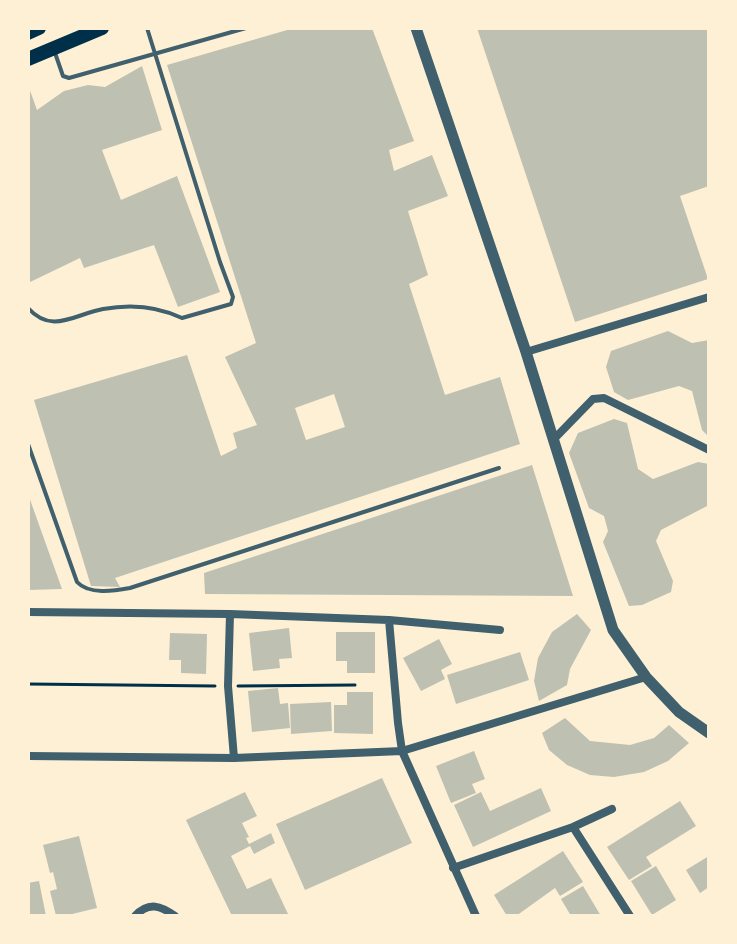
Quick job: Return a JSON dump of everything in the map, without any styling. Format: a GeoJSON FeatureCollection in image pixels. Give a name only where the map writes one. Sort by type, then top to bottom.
{"type":"FeatureCollection","features":[{"type":"Feature","properties":{"kind":"main road"},"geometry":{"type":"LineString","coordinates":[[28,33],[39,28]]}},
{"type":"Feature","properties":{"kind":"main road"},"geometry":{"type":"LineString","coordinates":[[28,59],[102,28]]}},
{"type":"Feature","properties":{"kind":"street"},"geometry":{"type":"LineString","coordinates":[[416,28],[526,352],[613,630],[646,677],[679,712],[709,733]]}},
{"type":"Feature","properties":{"kind":"street"},"geometry":{"type":"LineString","coordinates":[[526,352],[709,297]]}},
{"type":"Feature","properties":{"kind":"street"},"geometry":{"type":"LineString","coordinates":[[554,439],[593,399],[604,398],[709,450]]}},
{"type":"Feature","properties":{"kind":"street"},"geometry":{"type":"LineString","coordinates":[[28,612],[230,614],[389,620],[500,630]]}},
{"type":"Feature","properties":{"kind":"street"},"geometry":{"type":"LineString","coordinates":[[230,614],[228,686],[234,758]]}},
{"type":"Feature","properties":{"kind":"street"},"geometry":{"type":"LineString","coordinates":[[389,620],[402,751],[476,916]]}},
{"type":"Feature","properties":{"kind":"street"},"geometry":{"type":"LineString","coordinates":[[28,756],[234,758],[402,751],[646,677]]}},
{"type":"Feature","properties":{"kind":"street"},"geometry":{"type":"LineString","coordinates":[[453,868],[573,827],[612,809]]}},
{"type":"Feature","properties":{"kind":"street"},"geometry":{"type":"LineString","coordinates":[[573,827],[630,916]]}},
{"type":"Feature","properties":{"kind":"street"},"geometry":{"type":"LineString","coordinates":[[135,916],[153,905],[175,916]]}},
{"type":"Feature","properties":{"kind":"lane"},"geometry":{"type":"LineString","coordinates":[[28,308],[36,317],[47,322],[74,319],[101,309],[147,307],[182,318],[231,304],[233,297],[147,28]]}},
{"type":"Feature","properties":{"kind":"lane"},"geometry":{"type":"LineString","coordinates":[[54,48],[63,76],[69,78],[246,28]]}},
{"type":"Feature","properties":{"kind":"lane"},"geometry":{"type":"LineString","coordinates":[[28,444],[77,582],[87,589],[130,588],[499,468]]}},
{"type":"Feature","properties":{"kind":"path"},"geometry":{"type":"LineString","coordinates":[[28,684],[355,685]]}},
{"type":"Feature","properties":{"kind":"building"},"geometry":{"type":"Polygon","coordinates":[[[294,28],[372,28],[414,141],[389,150],[394,171],[432,155],[448,196],[408,211],[428,275],[409,284],[445,395],[500,377],[520,444],[115,578],[120,587],[91,586],[34,400],[187,355],[221,456],[237,448],[233,433],[257,425],[225,357],[256,343],[167,65],[294,28]],[[334,394],[295,408],[306,440],[345,427],[334,394]]]}},
{"type":"Feature","properties":{"kind":"building"},"geometry":{"type":"Polygon","coordinates":[[[477,28],[709,28],[709,186],[680,196],[708,279],[575,322],[477,28]]]}},
{"type":"Feature","properties":{"kind":"building"},"geometry":{"type":"Polygon","coordinates":[[[142,66],[162,130],[102,150],[121,200],[177,176],[220,292],[178,307],[154,245],[84,268],[80,258],[28,283],[28,85],[37,110],[64,91],[88,85],[105,87],[142,66]]]}},
{"type":"Feature","properties":{"kind":"building"},"geometry":{"type":"Polygon","coordinates":[[[668,331],[692,343],[709,340],[709,437],[702,430],[692,391],[679,386],[628,400],[614,392],[606,367],[611,351],[668,331]]]}},
{"type":"Feature","properties":{"kind":"building"},"geometry":{"type":"Polygon","coordinates":[[[614,419],[627,423],[638,469],[653,479],[698,462],[709,464],[709,505],[661,530],[656,541],[673,581],[671,592],[642,605],[629,606],[603,542],[608,531],[604,516],[589,508],[569,453],[578,433],[614,419]]]}},
{"type":"Feature","properties":{"kind":"building"},"geometry":{"type":"Polygon","coordinates":[[[532,465],[573,596],[205,594],[204,573],[532,465]]]}},
{"type":"Feature","properties":{"kind":"building"},"geometry":{"type":"Polygon","coordinates":[[[28,494],[62,589],[28,590],[28,494]]]}},
{"type":"Feature","properties":{"kind":"building"},"geometry":{"type":"Polygon","coordinates":[[[577,614],[591,630],[570,669],[567,685],[539,701],[534,681],[538,658],[552,632],[577,614]]]}},
{"type":"Feature","properties":{"kind":"building"},"geometry":{"type":"Polygon","coordinates":[[[289,628],[292,658],[279,659],[280,668],[253,671],[249,633],[289,628]]]}},
{"type":"Feature","properties":{"kind":"building"},"geometry":{"type":"Polygon","coordinates":[[[336,632],[375,632],[375,673],[347,673],[347,661],[336,661],[336,632]]]}},
{"type":"Feature","properties":{"kind":"building"},"geometry":{"type":"Polygon","coordinates":[[[170,633],[207,634],[206,674],[181,673],[181,660],[169,660],[170,633]]]}},
{"type":"Feature","properties":{"kind":"building"},"geometry":{"type":"Polygon","coordinates":[[[439,639],[452,664],[441,670],[445,679],[421,691],[403,658],[439,639]]]}},
{"type":"Feature","properties":{"kind":"building"},"geometry":{"type":"Polygon","coordinates":[[[520,652],[529,680],[456,704],[447,675],[520,652]]]}},
{"type":"Feature","properties":{"kind":"building"},"geometry":{"type":"Polygon","coordinates":[[[278,688],[280,704],[288,703],[290,728],[252,732],[248,691],[278,688]]]}},
{"type":"Feature","properties":{"kind":"building"},"geometry":{"type":"Polygon","coordinates":[[[347,692],[373,692],[373,734],[334,733],[334,705],[347,705],[347,692]]]}},
{"type":"Feature","properties":{"kind":"building"},"geometry":{"type":"Polygon","coordinates":[[[331,702],[332,731],[291,734],[290,704],[331,702]]]}},
{"type":"Feature","properties":{"kind":"building"},"geometry":{"type":"Polygon","coordinates":[[[565,718],[590,741],[630,745],[654,738],[669,725],[689,743],[668,761],[644,772],[614,777],[590,775],[567,765],[549,750],[542,733],[565,718]]]}},
{"type":"Feature","properties":{"kind":"building"},"geometry":{"type":"Polygon","coordinates":[[[474,751],[485,779],[472,784],[476,793],[451,803],[436,766],[474,751]]]}},
{"type":"Feature","properties":{"kind":"building"},"geometry":{"type":"Polygon","coordinates":[[[382,778],[412,843],[305,890],[276,824],[382,778]]]}},
{"type":"Feature","properties":{"kind":"building"},"geometry":{"type":"Polygon","coordinates":[[[541,788],[551,811],[473,847],[454,805],[481,792],[490,811],[541,788]]]}},
{"type":"Feature","properties":{"kind":"building"},"geometry":{"type":"Polygon","coordinates":[[[245,792],[257,816],[242,823],[250,846],[231,856],[247,889],[271,878],[289,916],[232,916],[186,820],[245,792]]]}},
{"type":"Feature","properties":{"kind":"building"},"geometry":{"type":"Polygon","coordinates":[[[680,801],[696,826],[646,857],[652,866],[629,880],[607,847],[680,801]]]}},
{"type":"Feature","properties":{"kind":"building"},"geometry":{"type":"Polygon","coordinates":[[[271,833],[275,843],[254,854],[249,844],[271,833]]]}},
{"type":"Feature","properties":{"kind":"building"},"geometry":{"type":"Polygon","coordinates":[[[79,836],[97,908],[56,916],[50,891],[57,889],[43,845],[79,836]]]}},
{"type":"Feature","properties":{"kind":"building"},"geometry":{"type":"Polygon","coordinates":[[[563,851],[583,882],[560,896],[555,888],[516,916],[507,916],[494,895],[563,851]]]}},
{"type":"Feature","properties":{"kind":"building"},"geometry":{"type":"Polygon","coordinates":[[[709,856],[709,887],[700,893],[686,870],[709,856]]]}},
{"type":"Feature","properties":{"kind":"building"},"geometry":{"type":"Polygon","coordinates":[[[656,866],[676,900],[652,915],[631,881],[656,866]]]}},
{"type":"Feature","properties":{"kind":"building"},"geometry":{"type":"Polygon","coordinates":[[[39,881],[46,916],[28,916],[28,883],[39,881]]]}},
{"type":"Feature","properties":{"kind":"building"},"geometry":{"type":"Polygon","coordinates":[[[583,886],[601,916],[571,916],[561,899],[583,886]]]}}]}
